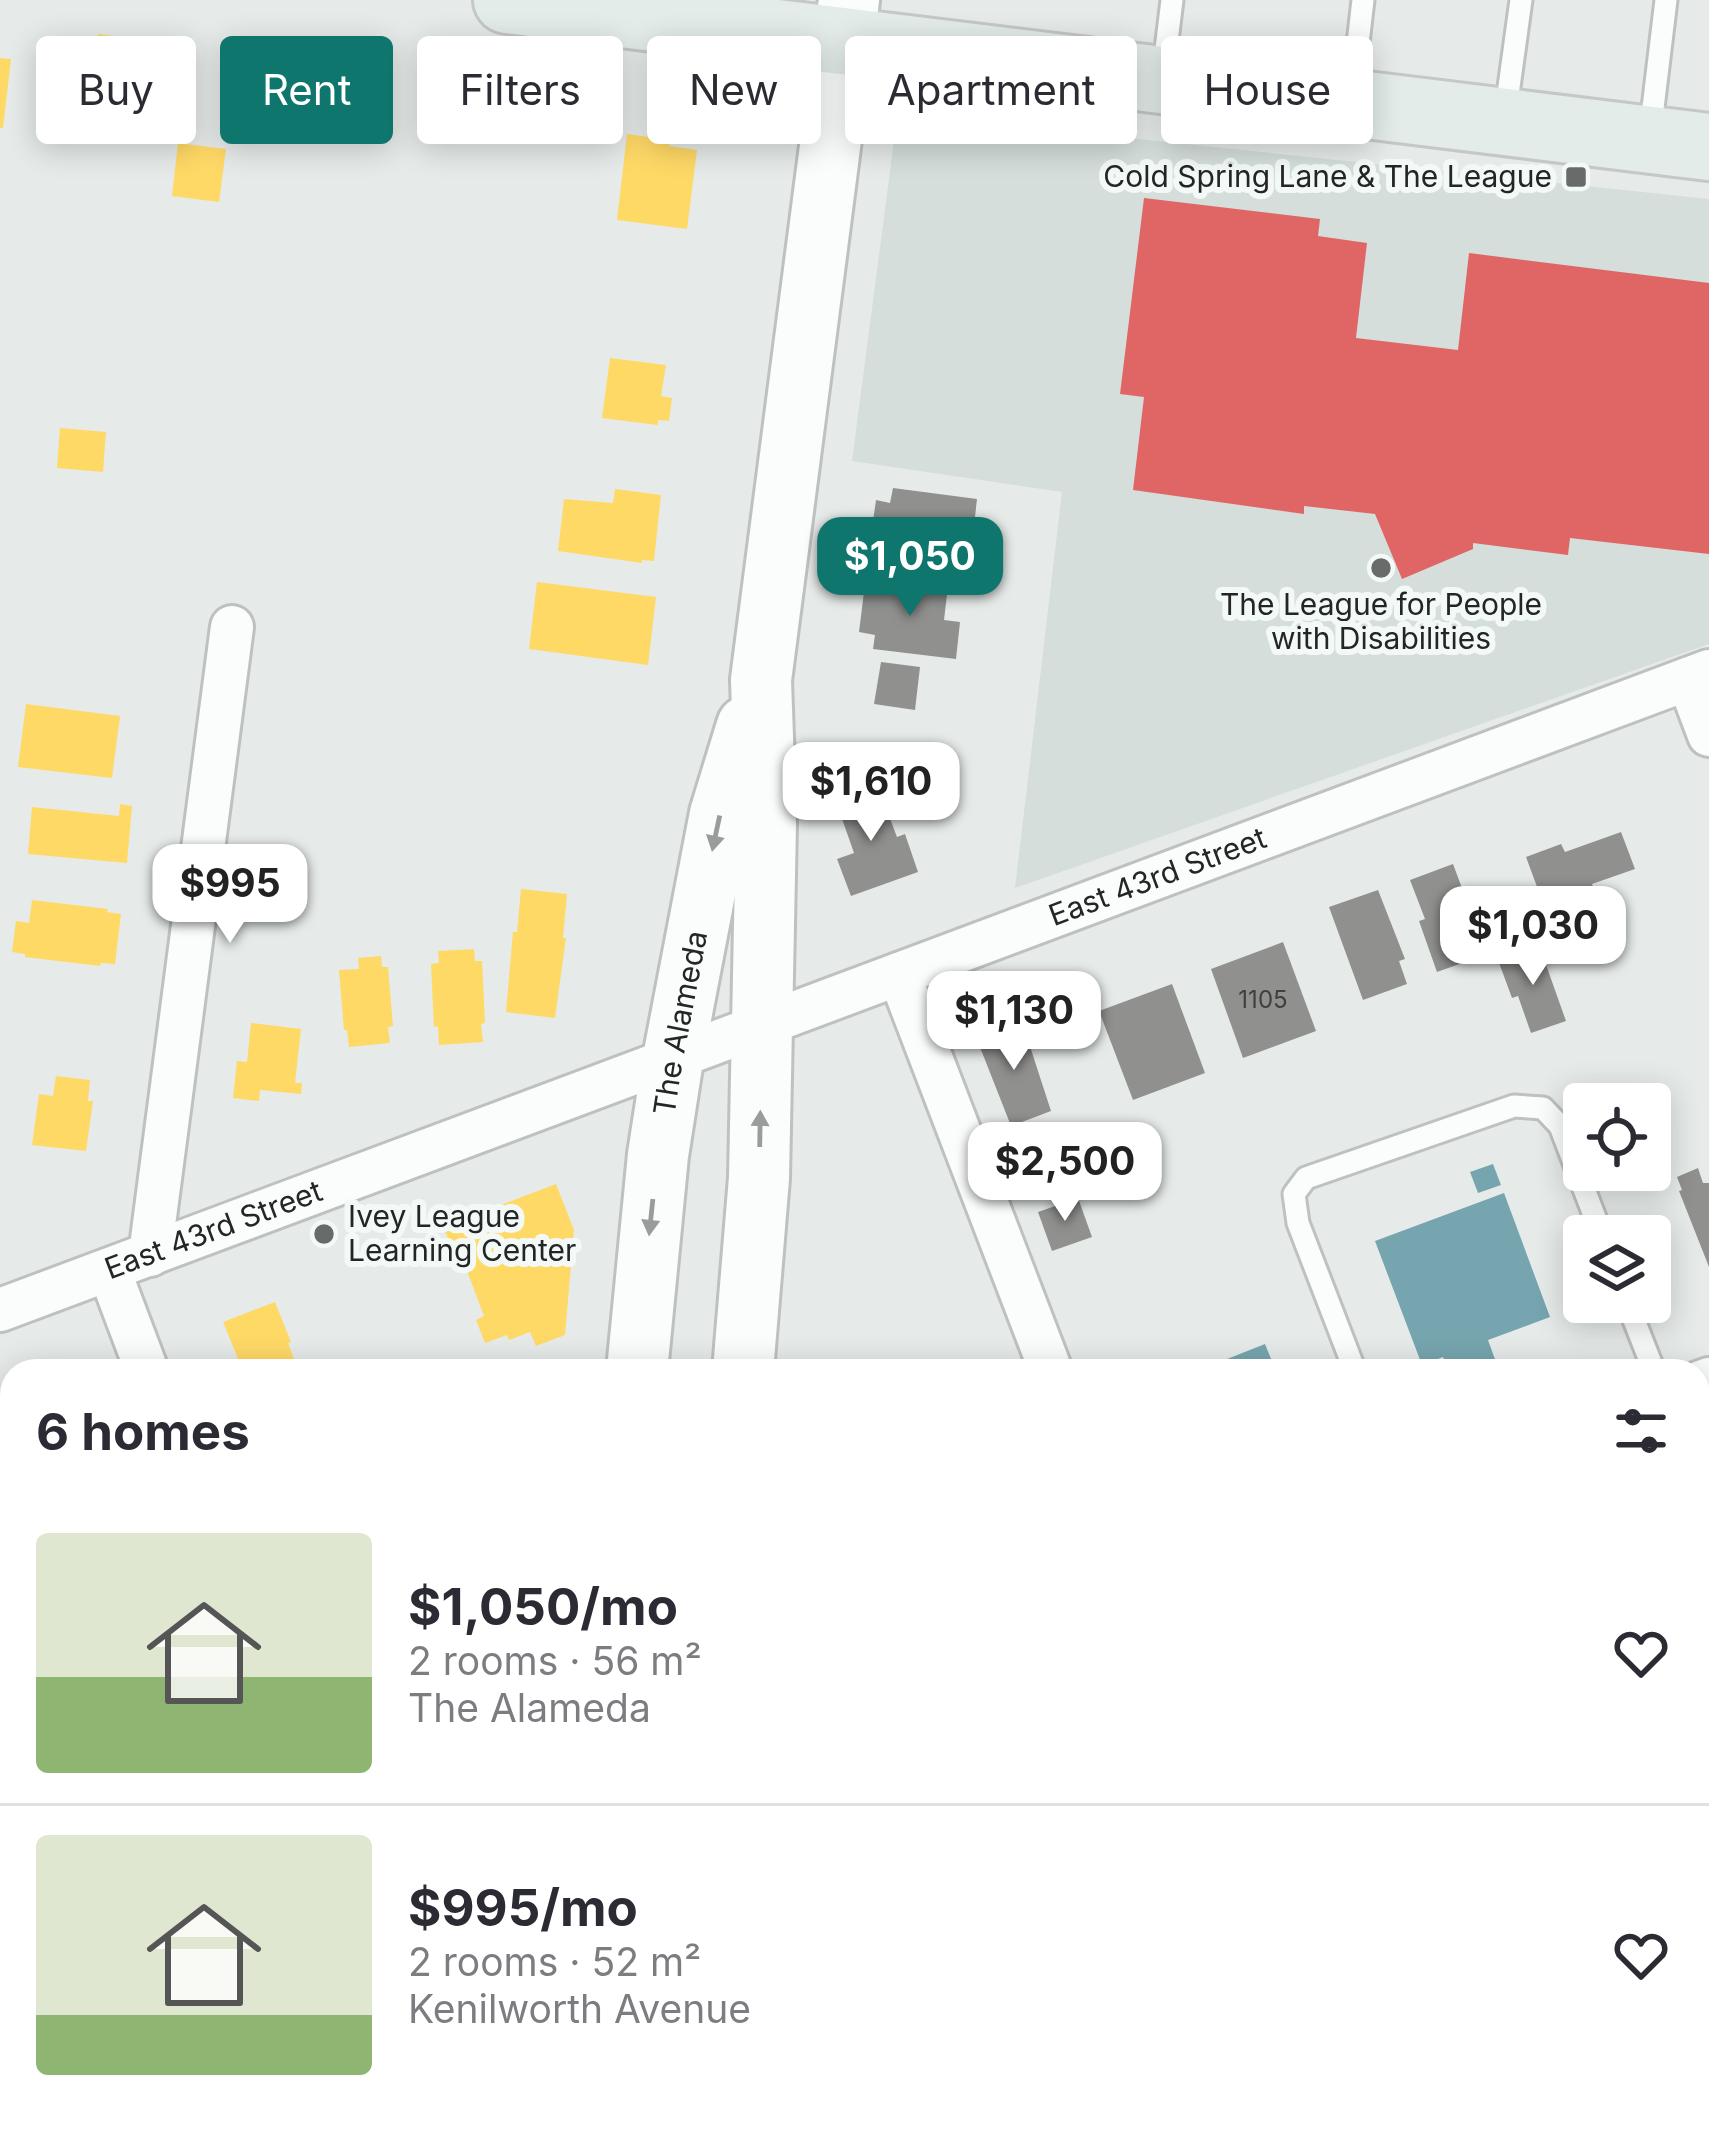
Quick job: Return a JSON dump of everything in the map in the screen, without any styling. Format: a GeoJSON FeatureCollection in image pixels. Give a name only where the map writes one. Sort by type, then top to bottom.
{"type":"FeatureCollection","features":[{"type":"Feature","properties":{"kind":"main road"},"geometry":{"type":"LineString","coordinates":[[507,0],[847,20],[1161,80]]}},
{"type":"Feature","properties":{"kind":"main road","name":"The Alameda"},"geometry":{"type":"LineString","coordinates":[[743,1359],[759,1178],[766,824],[761,680],[847,20]]}},
{"type":"Feature","properties":{"kind":"main road"},"geometry":{"type":"LineString","coordinates":[[1373,107],[1679,144]]}},
{"type":"Feature","properties":{"kind":"main road","name":"The Alameda"},"geometry":{"type":"LineString","coordinates":[[638,1359],[658,1155],[673,1059],[720,814],[761,680]]}},
{"type":"Feature","properties":{"kind":"street"},"geometry":{"type":"LineString","coordinates":[[150,1255],[232,627]]}},
{"type":"Feature","properties":{"kind":"street"},"geometry":{"type":"LineString","coordinates":[[1698,675],[1709,735]]}},
{"type":"Feature","properties":{"kind":"street","name":"East 43rd Street"},"geometry":{"type":"LineString","coordinates":[[0,1310],[1698,675]]}},
{"type":"Feature","properties":{"kind":"street"},"geometry":{"type":"LineString","coordinates":[[899,974],[1046,1359]]}},
{"type":"Feature","properties":{"kind":"street"},"geometry":{"type":"LineString","coordinates":[[109,1270],[142,1359]]}},
{"type":"Feature","properties":{"kind":"lane"},"geometry":{"type":"LineString","coordinates":[[1168,36],[1172,0]]}},
{"type":"Feature","properties":{"kind":"lane"},"geometry":{"type":"LineString","coordinates":[[1359,36],[1363,0]]}},
{"type":"Feature","properties":{"kind":"lane"},"geometry":{"type":"LineString","coordinates":[[1504,122],[1521,0]]}},
{"type":"Feature","properties":{"kind":"lane"},"geometry":{"type":"LineString","coordinates":[[1666,0],[1679,144]]}},
{"type":"Feature","properties":{"kind":"lane"},"geometry":{"type":"LineString","coordinates":[[1350,1359],[1298,1222],[1294,1194],[1306,1178],[1514,1106],[1543,1108],[1560,1126],[1594,1215]]}},
{"type":"Feature","properties":{"kind":"lane"},"geometry":{"type":"LineString","coordinates":[[1635,1323],[1649,1359]]}},
{"type":"Feature","properties":{"kind":"shaded area","name":"The League for People with Disabilities"},"geometry":{"type":"Polygon","coordinates":[[[1137,139],[1709,199],[1709,644],[1015,888],[1062,492],[852,461],[894,144],[1137,144],[1137,139]]]}},
{"type":"Feature","properties":{"kind":"building: Homes"},"geometry":{"type":"Polygon","coordinates":[[[0,58],[11,59],[3,128],[0,128],[0,58]]]}},
{"type":"Feature","properties":{"kind":"building: Homes"},"geometry":{"type":"Polygon","coordinates":[[[627,134],[647,137],[647,144],[697,150],[687,229],[617,220],[627,134]]]}},
{"type":"Feature","properties":{"kind":"building: Homes"},"geometry":{"type":"Polygon","coordinates":[[[178,144],[226,149],[219,202],[172,196],[178,144]]]}},
{"type":"Feature","properties":{"kind":"building: Homes"},"geometry":{"type":"Polygon","coordinates":[[[610,358],[666,365],[661,396],[672,398],[669,421],[658,420],[658,425],[602,418],[610,358]]]}},
{"type":"Feature","properties":{"kind":"building: Homes"},"geometry":{"type":"Polygon","coordinates":[[[60,428],[106,432],[103,472],[57,468],[60,428]]]}},
{"type":"Feature","properties":{"kind":"building: Homes"},"geometry":{"type":"Polygon","coordinates":[[[615,489],[661,495],[654,561],[558,551],[564,499],[613,503],[615,489]]]}},
{"type":"Feature","properties":{"kind":"building: Homes"},"geometry":{"type":"Polygon","coordinates":[[[537,582],[656,597],[648,665],[529,649],[537,582]]]}},
{"type":"Feature","properties":{"kind":"building: Homes"},"geometry":{"type":"Polygon","coordinates":[[[26,704],[120,716],[112,778],[18,767],[26,704]]]}},
{"type":"Feature","properties":{"kind":"building: Homes"},"geometry":{"type":"Polygon","coordinates":[[[120,804],[132,806],[127,863],[28,854],[32,807],[119,816],[120,804]]]}},
{"type":"Feature","properties":{"kind":"building: Homes"},"geometry":{"type":"Polygon","coordinates":[[[521,889],[567,894],[555,1018],[506,1012],[521,889]]]}},
{"type":"Feature","properties":{"kind":"building: Homes"},"geometry":{"type":"Polygon","coordinates":[[[32,900],[121,914],[115,964],[100,966],[12,952],[16,921],[29,923],[32,900]]]}},
{"type":"Feature","properties":{"kind":"building: Homes"},"geometry":{"type":"Polygon","coordinates":[[[474,949],[475,961],[482,961],[483,1042],[439,1045],[431,964],[439,963],[438,951],[474,949]]]}},
{"type":"Feature","properties":{"kind":"building: Homes"},"geometry":{"type":"Polygon","coordinates":[[[381,956],[382,967],[388,967],[390,1043],[349,1047],[339,970],[359,969],[358,958],[381,956]]]}},
{"type":"Feature","properties":{"kind":"building: Homes"},"geometry":{"type":"Polygon","coordinates":[[[251,1023],[301,1029],[295,1083],[302,1083],[301,1094],[260,1090],[259,1101],[233,1098],[237,1061],[247,1062],[251,1023]]]}},
{"type":"Feature","properties":{"kind":"building: Homes"},"geometry":{"type":"Polygon","coordinates":[[[56,1076],[90,1080],[88,1101],[93,1101],[86,1151],[32,1145],[39,1094],[53,1096],[56,1076]]]}},
{"type":"Feature","properties":{"kind":"building: Homes"},"geometry":{"type":"Polygon","coordinates":[[[556,1184],[574,1230],[565,1335],[536,1346],[530,1332],[485,1343],[476,1320],[484,1316],[464,1263],[472,1260],[464,1240],[451,1245],[443,1227],[556,1184]]]}},
{"type":"Feature","properties":{"kind":"building: Homes"},"geometry":{"type":"Polygon","coordinates":[[[275,1302],[294,1359],[238,1359],[223,1322],[275,1302]]]}},
{"type":"Feature","properties":{"kind":"building: Shops"},"geometry":{"type":"Polygon","coordinates":[[[1144,198],[1320,219],[1318,236],[1367,243],[1356,338],[1458,350],[1469,253],[1709,283],[1709,554],[1570,538],[1568,555],[1473,543],[1473,549],[1402,579],[1375,514],[1304,506],[1304,514],[1133,490],[1144,397],[1120,394],[1144,198]]]}},
{"type":"Feature","properties":{"kind":"building: Public"},"geometry":{"type":"Polygon","coordinates":[[[1493,1164],[1501,1185],[1478,1193],[1470,1172],[1493,1164]]]}},
{"type":"Feature","properties":{"kind":"building: Public"},"geometry":{"type":"Polygon","coordinates":[[[1504,1193],[1550,1317],[1488,1340],[1495,1359],[1420,1359],[1375,1241],[1504,1193]]]}},
{"type":"Feature","properties":{"kind":"building: Public"},"geometry":{"type":"Polygon","coordinates":[[[1265,1344],[1271,1359],[1227,1359],[1265,1344]]]}},
{"type":"Feature","properties":{"kind":"building: Other"},"geometry":{"type":"Polygon","coordinates":[[[893,488],[977,499],[974,526],[956,524],[954,534],[970,535],[967,564],[884,557],[886,542],[865,539],[876,500],[890,503],[893,488]]]}},
{"type":"Feature","properties":{"kind":"building: Other"},"geometry":{"type":"Polygon","coordinates":[[[882,578],[948,586],[944,620],[960,622],[956,659],[873,649],[875,635],[859,632],[864,592],[880,593],[882,578]]]}},
{"type":"Feature","properties":{"kind":"building: Other"},"geometry":{"type":"Polygon","coordinates":[[[881,662],[920,667],[915,710],[874,704],[881,662]]]}},
{"type":"Feature","properties":{"kind":"building: Other"},"geometry":{"type":"Polygon","coordinates":[[[868,784],[881,819],[889,816],[897,837],[905,834],[918,872],[851,896],[837,859],[854,853],[834,796],[868,784]]]}},
{"type":"Feature","properties":{"kind":"building: Other"},"geometry":{"type":"Polygon","coordinates":[[[1621,832],[1635,869],[1592,884],[1601,909],[1562,923],[1553,899],[1543,903],[1526,857],[1561,844],[1565,852],[1621,832]]]}},
{"type":"Feature","properties":{"kind":"building: Other"},"geometry":{"type":"Polygon","coordinates":[[[1453,864],[1478,931],[1471,934],[1479,957],[1437,972],[1410,880],[1453,864]]]}},
{"type":"Feature","properties":{"kind":"building: Other"},"geometry":{"type":"Polygon","coordinates":[[[1378,890],[1405,959],[1399,961],[1407,984],[1363,1000],[1329,907],[1378,890]]]}},
{"type":"Feature","properties":{"kind":"building: Other"},"geometry":{"type":"Polygon","coordinates":[[[1283,942],[1316,1031],[1243,1058],[1211,969],[1283,942]]]}},
{"type":"Feature","properties":{"kind":"building: Other"},"geometry":{"type":"Polygon","coordinates":[[[1539,945],[1566,1021],[1531,1033],[1498,960],[1539,945]]]}},
{"type":"Feature","properties":{"kind":"building: Other"},"geometry":{"type":"Polygon","coordinates":[[[1172,984],[1205,1073],[1133,1100],[1099,1011],[1172,984]]]}},
{"type":"Feature","properties":{"kind":"building: Other"},"geometry":{"type":"Polygon","coordinates":[[[1018,1022],[1051,1111],[1011,1126],[976,1037],[1018,1022]]]}},
{"type":"Feature","properties":{"kind":"building: Other"},"geometry":{"type":"Polygon","coordinates":[[[1698,1168],[1703,1183],[1709,1183],[1709,1267],[1677,1177],[1698,1168]]]}},
{"type":"Feature","properties":{"kind":"building: Other"},"geometry":{"type":"Polygon","coordinates":[[[1078,1198],[1092,1237],[1052,1251],[1038,1212],[1078,1198]]]}},
{"type":"Feature","properties":{"kind":"place","name":"Cold Spring Lane & The League"},"geometry":{"type":"Point","coordinates":[1576,177]}},
{"type":"Feature","properties":{"kind":"place","name":"The League for People with Disabilities"},"geometry":{"type":"Point","coordinates":[1381,568]}},
{"type":"Feature","properties":{"kind":"place","name":"Ivey League Learning Center"},"geometry":{"type":"Point","coordinates":[324,1234]}}]}
